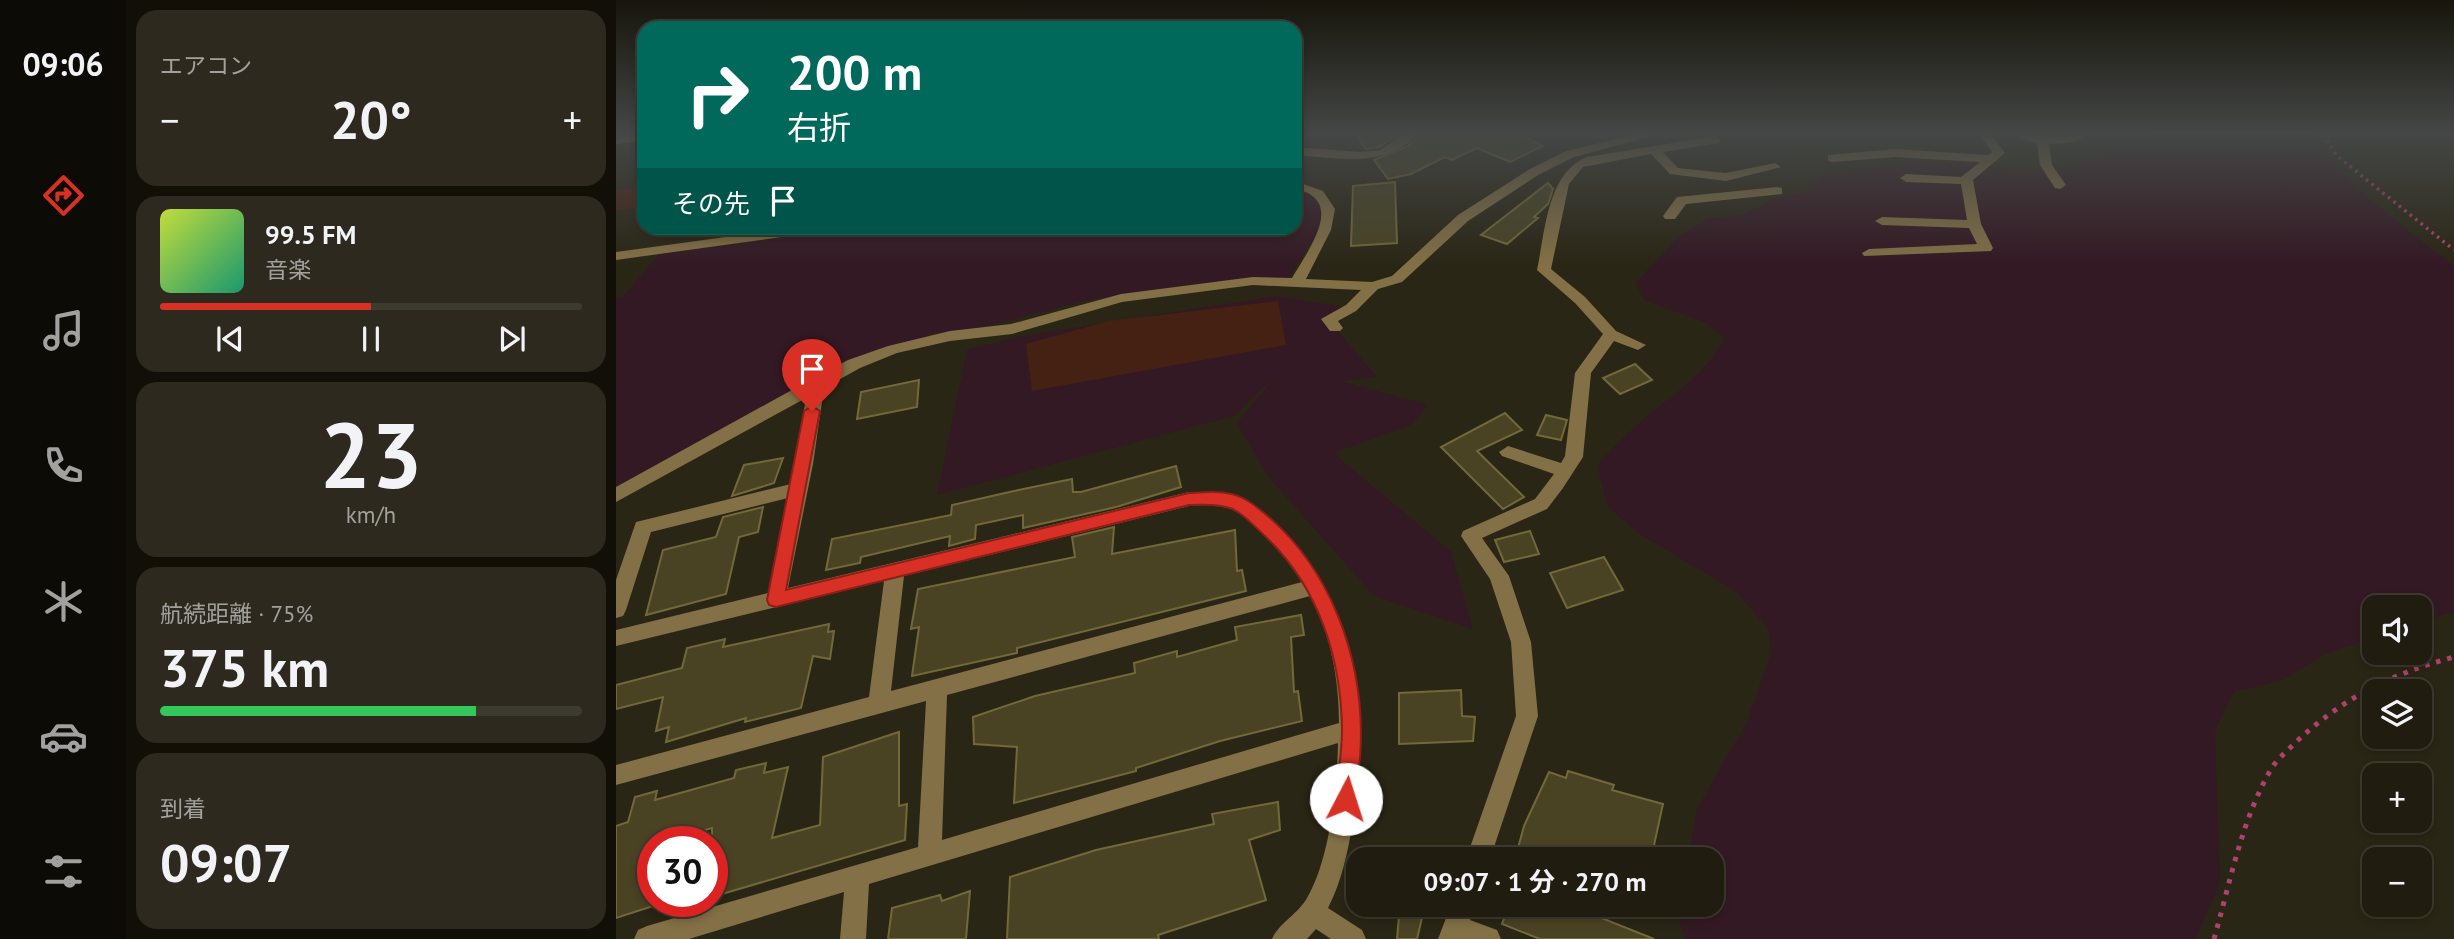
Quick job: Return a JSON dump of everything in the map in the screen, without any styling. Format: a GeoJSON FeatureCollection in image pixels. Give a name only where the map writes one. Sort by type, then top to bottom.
{"type":"FeatureCollection","features":[{"type":"Feature","properties":{"kind":"street"},"geometry":{"type":"LineString","coordinates":[[616,495],[816,384],[854,364],[893,349],[950,337],[1023,327],[1109,300],[1253,281],[1373,286],[1397,279],[1463,218],[1525,178]]}},
{"type":"Feature","properties":{"kind":"street"},"geometry":{"type":"LineString","coordinates":[[1568,178],[1563,184],[1544,270],[1580,300],[1611,334],[1638,345]]}},
{"type":"Feature","properties":{"kind":"street"},"geometry":{"type":"LineString","coordinates":[[1715,197],[1726,178]]}},
{"type":"Feature","properties":{"kind":"street"},"geometry":{"type":"LineString","coordinates":[[1906,178],[1967,181],[1970,178]]}},
{"type":"Feature","properties":{"kind":"street"},"geometry":{"type":"LineString","coordinates":[[2055,178],[2060,186]]}},
{"type":"Feature","properties":{"kind":"street"},"geometry":{"type":"LineString","coordinates":[[1869,253],[1986,248],[1974,224],[1967,181]]}},
{"type":"Feature","properties":{"kind":"street"},"geometry":{"type":"LineString","coordinates":[[1298,281],[1329,215],[1327,202],[1315,191],[1302,188]]}},
{"type":"Feature","properties":{"kind":"street"},"geometry":{"type":"LineString","coordinates":[[1670,216],[1682,200],[1777,191]]}},
{"type":"Feature","properties":{"kind":"street"},"geometry":{"type":"LineString","coordinates":[[1882,221],[1974,224]]}},
{"type":"Feature","properties":{"kind":"street"},"geometry":{"type":"LineString","coordinates":[[616,256],[767,235]]}},
{"type":"Feature","properties":{"kind":"street"},"geometry":{"type":"LineString","coordinates":[[1335,328],[1329,319],[1351,308],[1373,286]]}},
{"type":"Feature","properties":{"kind":"street"},"geometry":{"type":"LineString","coordinates":[[1482,847],[1528,716],[1521,642],[1499,576],[1471,536],[1541,504],[1565,471],[1574,457],[1583,373],[1611,334]]}},
{"type":"Feature","properties":{"kind":"street"},"geometry":{"type":"LineString","coordinates":[[776,600],[799,489],[816,384]]}},
{"type":"Feature","properties":{"kind":"street"},"geometry":{"type":"LineString","coordinates":[[1508,452],[1565,471]]}},
{"type":"Feature","properties":{"kind":"street"},"geometry":{"type":"LineString","coordinates":[[616,610],[643,527],[799,489]]}},
{"type":"Feature","properties":{"kind":"street"},"geometry":{"type":"LineString","coordinates":[[616,638],[1189,499],[1223,497],[1244,506],[1290,551],[1328,608],[1343,657],[1352,729],[1346,799],[1331,874],[1312,912],[1285,939]]}},
{"type":"Feature","properties":{"kind":"street"},"geometry":{"type":"LineString","coordinates":[[879,705],[895,571]]}},
{"type":"Feature","properties":{"kind":"street"},"geometry":{"type":"LineString","coordinates":[[616,775],[1314,587]]}},
{"type":"Feature","properties":{"kind":"street"},"geometry":{"type":"LineString","coordinates":[[930,854],[937,690]]}},
{"type":"Feature","properties":{"kind":"street"},"geometry":{"type":"LineString","coordinates":[[647,939],[1352,729]]}},
{"type":"Feature","properties":{"kind":"street"},"geometry":{"type":"LineString","coordinates":[[853,939],[858,876]]}},
{"type":"Feature","properties":{"kind":"street"},"geometry":{"type":"LineString","coordinates":[[1312,912],[1353,939]]}},
{"type":"Feature","properties":{"kind":"street"},"geometry":{"type":"LineString","coordinates":[[1456,924],[1488,939]]}},
{"type":"Feature","properties":{"kind":"path"},"geometry":{"type":"LineString","coordinates":[[2364,178],[2454,250]]}},
{"type":"Feature","properties":{"kind":"path"},"geometry":{"type":"LineString","coordinates":[[2214,939],[2250,814],[2272,768],[2306,731],[2369,686],[2418,666],[2454,657]]}},
{"type":"Feature","properties":{"kind":"shaded area"},"geometry":{"type":"Polygon","coordinates":[[[1819,178],[2348,178],[2395,220],[2454,266],[2454,612],[2432,618],[2432,595],[2362,595],[2362,641],[2325,654],[2283,680],[2234,692],[2215,731],[2220,882],[2196,939],[1686,939],[1678,917],[1724,917],[1724,847],[1690,847],[1697,809],[1747,722],[1771,653],[1769,630],[1737,592],[1640,534],[1608,507],[1597,465],[1631,431],[1695,377],[1725,338],[1706,323],[1644,300],[1636,283],[1679,236],[1710,218],[1744,215],[1775,198],[1804,193],[1819,178]]]}},
{"type":"Feature","properties":{"kind":"shaded area"},"geometry":{"type":"Polygon","coordinates":[[[1302,190],[1305,190],[1329,215],[1287,281],[1092,299],[968,331],[935,333],[860,361],[616,495],[616,298],[623,297],[659,254],[804,235],[1302,235],[1302,190]]]}},
{"type":"Feature","properties":{"kind":"shaded area"},"geometry":{"type":"Polygon","coordinates":[[[1276,296],[1351,308],[1335,328],[1377,377],[1341,381],[1428,405],[1411,425],[1333,453],[1451,552],[1473,629],[1374,596],[1267,475],[1237,423],[1277,374],[1234,416],[937,495],[967,350],[1022,336],[1276,296]]]}},
{"type":"Feature","properties":{"kind":"shaded area"},"geometry":{"type":"Polygon","coordinates":[[[1278,301],[1286,345],[1032,391],[1026,344],[1109,321],[1278,301]]]}},
{"type":"Feature","properties":{"kind":"building"},"geometry":{"type":"Polygon","coordinates":[[[1395,182],[1397,243],[1351,246],[1353,186],[1395,182]]]}},
{"type":"Feature","properties":{"kind":"building"},"geometry":{"type":"Polygon","coordinates":[[[1548,183],[1553,189],[1548,204],[1534,217],[1538,218],[1507,244],[1481,235],[1548,183]]]}},
{"type":"Feature","properties":{"kind":"building"},"geometry":{"type":"Polygon","coordinates":[[[1635,364],[1652,380],[1620,394],[1603,378],[1635,364]]]}},
{"type":"Feature","properties":{"kind":"building"},"geometry":{"type":"Polygon","coordinates":[[[919,380],[917,407],[857,419],[861,392],[919,380]]]}},
{"type":"Feature","properties":{"kind":"building"},"geometry":{"type":"Polygon","coordinates":[[[1505,413],[1522,430],[1477,451],[1524,497],[1503,509],[1441,447],[1505,413]]]}},
{"type":"Feature","properties":{"kind":"building"},"geometry":{"type":"Polygon","coordinates":[[[1546,415],[1567,420],[1561,440],[1537,435],[1546,415]]]}},
{"type":"Feature","properties":{"kind":"building"},"geometry":{"type":"Polygon","coordinates":[[[783,458],[774,483],[732,496],[744,465],[783,458]]]}},
{"type":"Feature","properties":{"kind":"building"},"geometry":{"type":"Polygon","coordinates":[[[1176,466],[1181,487],[1116,507],[1023,528],[1023,515],[976,525],[975,539],[949,546],[950,536],[861,557],[860,563],[826,570],[832,539],[951,515],[952,505],[1014,491],[1072,479],[1073,492],[1081,492],[1176,466]]]}},
{"type":"Feature","properties":{"kind":"building"},"geometry":{"type":"Polygon","coordinates":[[[763,507],[758,532],[739,537],[726,594],[646,615],[663,550],[716,537],[723,517],[763,507]]]}},
{"type":"Feature","properties":{"kind":"building"},"geometry":{"type":"Polygon","coordinates":[[[1114,527],[1112,554],[1235,530],[1237,571],[1242,570],[1246,591],[1017,648],[1017,653],[912,676],[919,627],[911,629],[918,589],[1075,557],[1072,537],[1114,527]]]}},
{"type":"Feature","properties":{"kind":"building"},"geometry":{"type":"Polygon","coordinates":[[[1530,531],[1539,554],[1504,562],[1495,540],[1530,531]]]}},
{"type":"Feature","properties":{"kind":"building"},"geometry":{"type":"Polygon","coordinates":[[[1604,557],[1623,590],[1567,608],[1550,573],[1604,557]]]}},
{"type":"Feature","properties":{"kind":"building"},"geometry":{"type":"Polygon","coordinates":[[[1301,615],[1304,635],[1291,637],[1294,692],[1298,691],[1302,721],[1220,741],[1136,768],[1136,771],[1014,803],[1017,747],[974,744],[973,717],[1035,696],[1135,673],[1134,663],[1177,651],[1177,657],[1237,640],[1235,627],[1301,615]]]}},
{"type":"Feature","properties":{"kind":"building"},"geometry":{"type":"Polygon","coordinates":[[[829,624],[828,632],[834,631],[830,659],[813,656],[801,708],[745,722],[746,718],[666,742],[669,727],[656,731],[663,697],[616,709],[616,685],[682,668],[687,648],[725,639],[723,647],[829,624]]]}},
{"type":"Feature","properties":{"kind":"building"},"geometry":{"type":"Polygon","coordinates":[[[1461,690],[1462,716],[1475,717],[1473,741],[1399,744],[1399,693],[1461,690]]]}},
{"type":"Feature","properties":{"kind":"building"},"geometry":{"type":"Polygon","coordinates":[[[899,732],[899,806],[907,804],[905,840],[728,892],[728,826],[637,826],[637,911],[616,918],[616,826],[628,822],[635,797],[657,791],[655,800],[734,778],[736,770],[766,763],[764,773],[788,767],[772,838],[820,825],[823,757],[899,732]]]}},
{"type":"Feature","properties":{"kind":"building"},"geometry":{"type":"Polygon","coordinates":[[[1568,771],[1614,785],[1612,790],[1663,804],[1654,847],[1518,847],[1524,826],[1549,772],[1566,778],[1568,771]]]}},
{"type":"Feature","properties":{"kind":"building"},"geometry":{"type":"Polygon","coordinates":[[[1278,802],[1280,830],[1249,840],[1266,900],[1158,935],[1159,939],[1007,939],[1010,877],[1096,850],[1214,824],[1212,814],[1278,802]]]}},
{"type":"Feature","properties":{"kind":"building"},"geometry":{"type":"Polygon","coordinates":[[[970,891],[966,939],[888,939],[892,908],[940,895],[942,901],[970,891]]]}},
{"type":"Feature","properties":{"kind":"building"},"geometry":{"type":"Polygon","coordinates":[[[1399,917],[1422,917],[1417,939],[1397,939],[1399,917]]]}},
{"type":"Feature","properties":{"kind":"building"},"geometry":{"type":"Polygon","coordinates":[[[1505,917],[1599,917],[1654,939],[1540,939],[1502,924],[1505,917]]]}},
{"type":"Feature","properties":{"kind":"waterway"},"geometry":{"type":"LineString","coordinates":[[616,200],[637,198]]}},
{"type":"Feature","properties":{"kind":"route"},"geometry":{"type":"LineString","coordinates":[[812,411],[776,600],[1189,499],[1223,497],[1244,506],[1290,551],[1328,608],[1343,657],[1352,729],[1346,799]]}}]}
